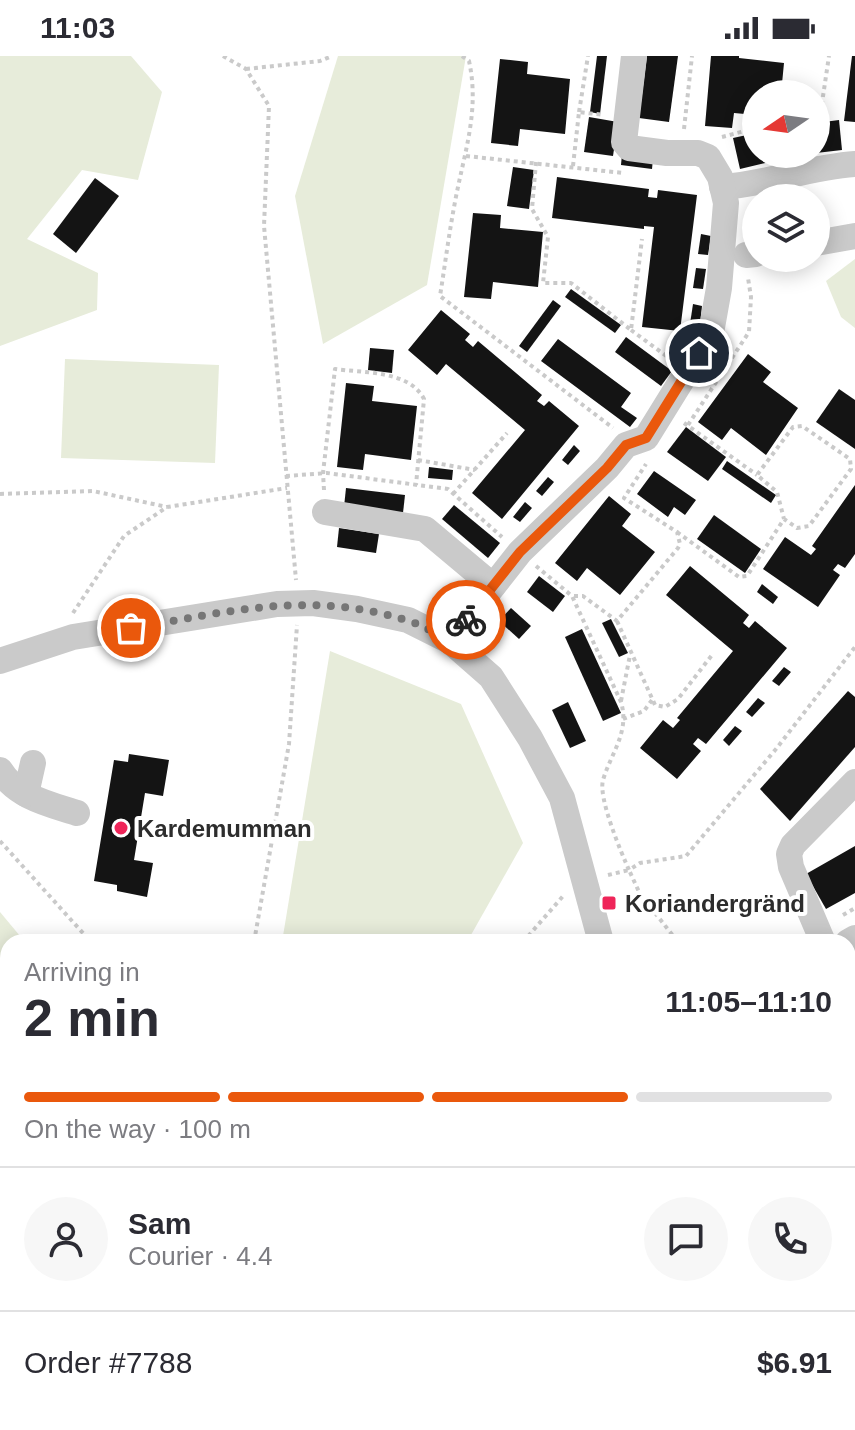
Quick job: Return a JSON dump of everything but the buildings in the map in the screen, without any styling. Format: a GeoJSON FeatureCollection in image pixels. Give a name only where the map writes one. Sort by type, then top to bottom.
{"type":"FeatureCollection","features":[{"type":"Feature","properties":{"kind":"street"},"geometry":{"type":"LineString","coordinates":[[450,641],[520,552],[607,468],[626,445],[642,450],[646,438],[711,333],[726,222],[722,187],[714,164],[692,154],[629,148],[624,142],[634,56]]}},
{"type":"Feature","properties":{"kind":"street"},"geometry":{"type":"LineString","coordinates":[[722,187],[749,185],[855,164]]}},
{"type":"Feature","properties":{"kind":"street"},"geometry":{"type":"LineString","coordinates":[[830,240],[855,236]]}},
{"type":"Feature","properties":{"kind":"street"},"geometry":{"type":"LineString","coordinates":[[325,512],[425,529],[493,586]]}},
{"type":"Feature","properties":{"kind":"street"},"geometry":{"type":"LineString","coordinates":[[0,661],[73,637],[277,604],[313,603],[408,620],[450,641],[491,677],[530,738],[562,798],[599,934]]}},
{"type":"Feature","properties":{"kind":"street"},"geometry":{"type":"LineString","coordinates":[[26,794],[33,763]]}},
{"type":"Feature","properties":{"kind":"street"},"geometry":{"type":"LineString","coordinates":[[0,770],[7,782],[26,794],[77,813]]}},
{"type":"Feature","properties":{"kind":"street"},"geometry":{"type":"LineString","coordinates":[[820,934],[791,867],[789,854],[793,845],[855,782]]}},
{"type":"Feature","properties":{"kind":"path"},"geometry":{"type":"LineString","coordinates":[[223,56],[246,69],[269,106],[264,226],[296,584]]}},
{"type":"Feature","properties":{"kind":"path"},"geometry":{"type":"LineString","coordinates":[[246,69],[320,61],[332,56]]}},
{"type":"Feature","properties":{"kind":"path"},"geometry":{"type":"LineString","coordinates":[[462,56],[469,61],[475,88],[466,156],[455,200],[440,296],[642,450],[624,498],[739,577],[747,576],[784,519]]}},
{"type":"Feature","properties":{"kind":"path"},"geometry":{"type":"LineString","coordinates":[[469,61],[478,56]]}},
{"type":"Feature","properties":{"kind":"path"},"geometry":{"type":"LineString","coordinates":[[573,166],[587,56]]}},
{"type":"Feature","properties":{"kind":"path"},"geometry":{"type":"LineString","coordinates":[[692,56],[685,124],[692,154],[730,133],[742,131]]}},
{"type":"Feature","properties":{"kind":"path"},"geometry":{"type":"LineString","coordinates":[[825,80],[829,56]]}},
{"type":"Feature","properties":{"kind":"path"},"geometry":{"type":"LineString","coordinates":[[579,112],[627,118]]}},
{"type":"Feature","properties":{"kind":"path"},"geometry":{"type":"LineString","coordinates":[[466,156],[630,174]]}},
{"type":"Feature","properties":{"kind":"path"},"geometry":{"type":"LineString","coordinates":[[536,162],[532,209],[548,237],[543,283],[571,283],[687,372]]}},
{"type":"Feature","properties":{"kind":"path"},"geometry":{"type":"LineString","coordinates":[[631,330],[642,239]]}},
{"type":"Feature","properties":{"kind":"path"},"geometry":{"type":"LineString","coordinates":[[325,512],[323,473],[335,369],[392,376],[420,391],[424,399],[416,485]]}},
{"type":"Feature","properties":{"kind":"path"},"geometry":{"type":"LineString","coordinates":[[676,421],[686,424],[777,492],[784,519],[797,528],[809,526],[851,469],[850,459],[802,426],[793,427],[757,475]]}},
{"type":"Feature","properties":{"kind":"path"},"geometry":{"type":"LineString","coordinates":[[453,494],[507,433]]}},
{"type":"Feature","properties":{"kind":"path"},"geometry":{"type":"LineString","coordinates":[[418,460],[475,470]]}},
{"type":"Feature","properties":{"kind":"path"},"geometry":{"type":"LineString","coordinates":[[286,476],[323,473],[448,489],[572,596],[621,702]]}},
{"type":"Feature","properties":{"kind":"path"},"geometry":{"type":"LineString","coordinates":[[0,494],[93,491],[167,507],[287,488]]}},
{"type":"Feature","properties":{"kind":"path"},"geometry":{"type":"LineString","coordinates":[[69,619],[124,536],[167,507]]}},
{"type":"Feature","properties":{"kind":"path"},"geometry":{"type":"LineString","coordinates":[[617,621],[674,556],[680,544],[677,532]]}},
{"type":"Feature","properties":{"kind":"path"},"geometry":{"type":"LineString","coordinates":[[572,596],[583,596],[617,621],[655,705],[665,707],[678,699],[712,655]]}},
{"type":"Feature","properties":{"kind":"path"},"geometry":{"type":"LineString","coordinates":[[255,934],[289,744],[298,619]]}},
{"type":"Feature","properties":{"kind":"path"},"geometry":{"type":"LineString","coordinates":[[530,934],[568,891],[585,881],[629,870],[640,863],[686,856],[776,749],[855,647]]}},
{"type":"Feature","properties":{"kind":"path"},"geometry":{"type":"LineString","coordinates":[[631,652],[621,702],[623,719],[613,760],[602,781],[603,792],[618,846],[640,894],[672,934]]}},
{"type":"Feature","properties":{"kind":"path"},"geometry":{"type":"LineString","coordinates":[[623,719],[644,711],[652,700]]}},
{"type":"Feature","properties":{"kind":"path"},"geometry":{"type":"LineString","coordinates":[[0,841],[84,934]]}},
{"type":"Feature","properties":{"kind":"green space"},"geometry":{"type":"Polygon","coordinates":[[[0,56],[131,56],[162,92],[138,180],[82,170],[27,239],[98,273],[97,310],[0,346],[0,56]]]}},
{"type":"Feature","properties":{"kind":"green space"},"geometry":{"type":"Polygon","coordinates":[[[338,56],[466,56],[427,285],[323,344],[295,196],[338,56]]]}},
{"type":"Feature","properties":{"kind":"green space"},"geometry":{"type":"Polygon","coordinates":[[[855,259],[855,328],[841,317],[826,281],[855,259]]]}},
{"type":"Feature","properties":{"kind":"green space"},"geometry":{"type":"Polygon","coordinates":[[[65,359],[219,365],[215,463],[61,458],[65,359]]]}},
{"type":"Feature","properties":{"kind":"green space"},"geometry":{"type":"Polygon","coordinates":[[[330,651],[461,704],[523,843],[472,934],[283,934],[330,651]]]}},
{"type":"Feature","properties":{"kind":"green space"},"geometry":{"type":"Polygon","coordinates":[[[0,912],[18,934],[0,934],[0,912]]]}},
{"type":"Feature","properties":{"kind":"way so far"},"geometry":{"type":"LineString","coordinates":[[131,628],[277,604],[313,603],[408,620],[450,641],[466,620]]}},
{"type":"Feature","properties":{"kind":"place","name":"Kardemumman"},"geometry":{"type":"Point","coordinates":[121,828]}},
{"type":"Feature","properties":{"kind":"place","name":"Koriandergränd"},"geometry":{"type":"Point","coordinates":[609,903]}},
{"type":"Feature","properties":{"kind":"route"},"geometry":{"type":"LineString","coordinates":[[466,620],[520,552],[607,468],[626,445],[646,438],[699,353]]}}]}
